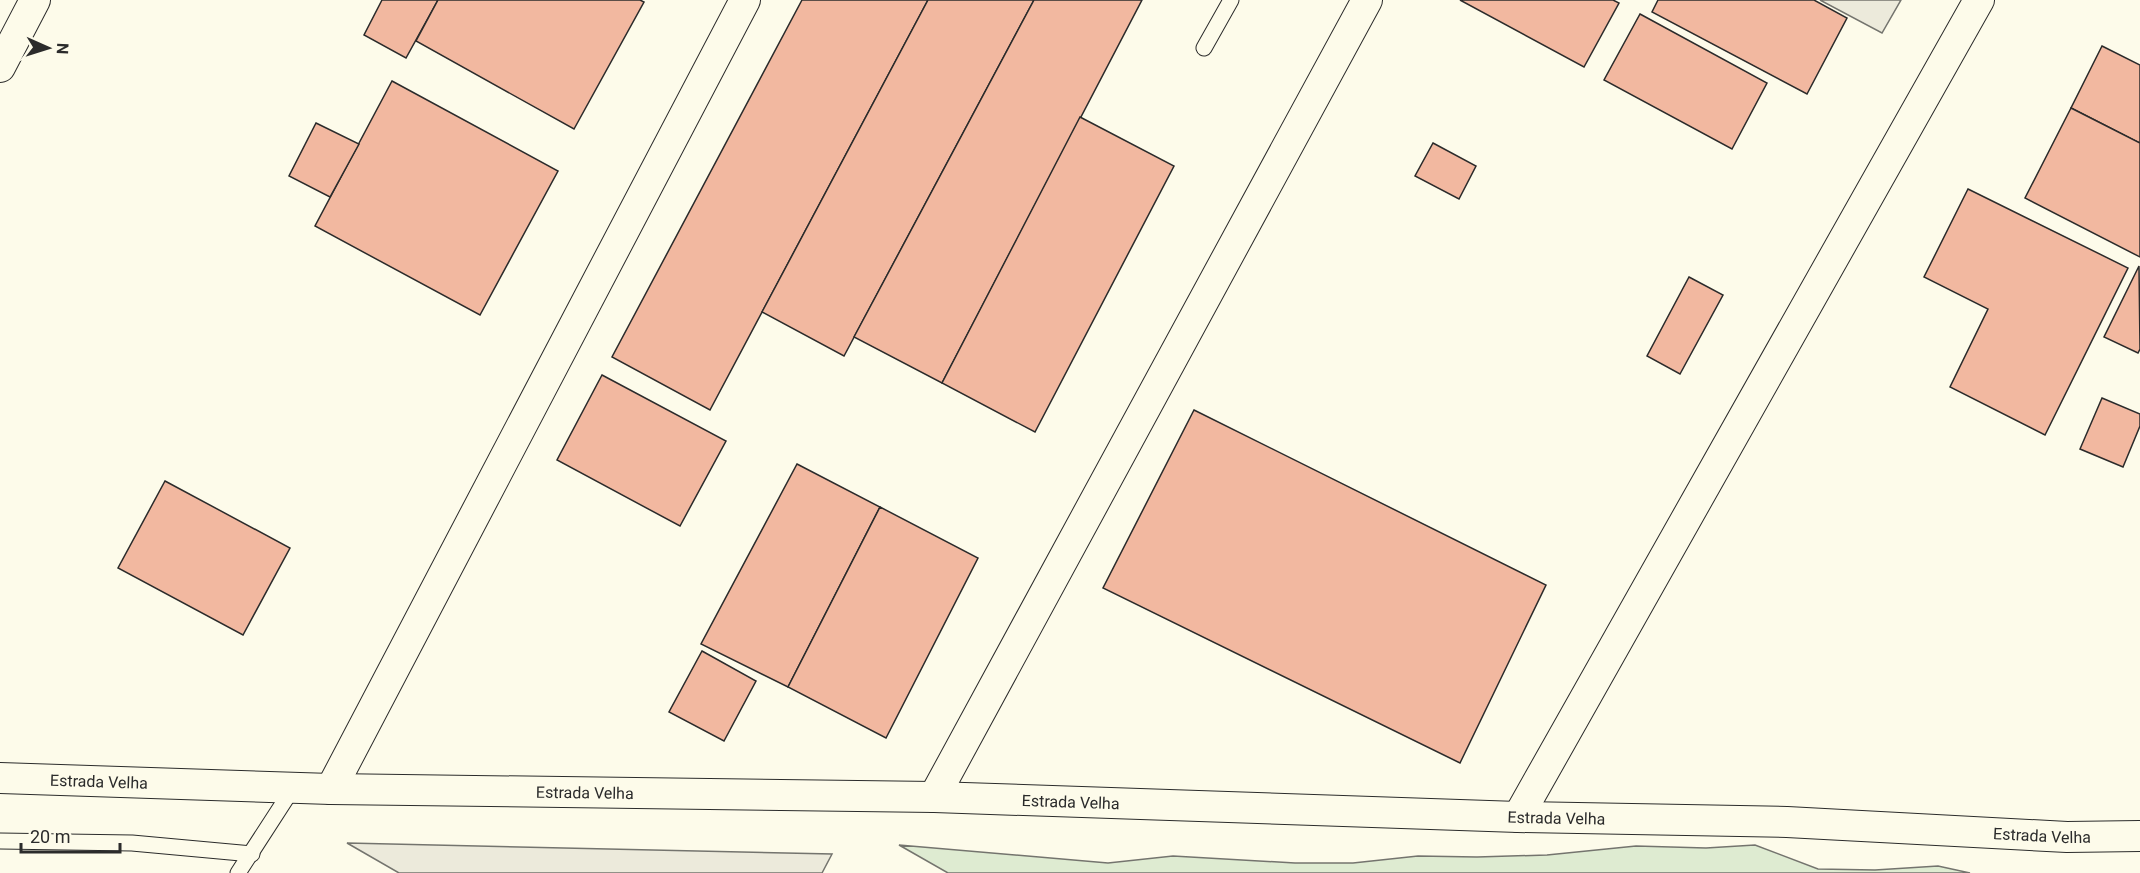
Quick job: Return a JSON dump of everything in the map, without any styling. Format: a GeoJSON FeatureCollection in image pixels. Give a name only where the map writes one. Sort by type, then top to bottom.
{"type":"FeatureCollection","features":[{"type":"Feature","properties":{"kind":"street"},"geometry":{"type":"LineString","coordinates":[[0,67],[35,0]]}},
{"type":"Feature","properties":{"kind":"street"},"geometry":{"type":"LineString","coordinates":[[331,789],[745,0]]}},
{"type":"Feature","properties":{"kind":"street"},"geometry":{"type":"LineString","coordinates":[[934,797],[1367,0]]}},
{"type":"Feature","properties":{"kind":"street"},"geometry":{"type":"LineString","coordinates":[[1518,817],[1978,0]]}},
{"type":"Feature","properties":{"kind":"street","name":"Estrada Velha"},"geometry":{"type":"LineString","coordinates":[[0,778],[331,789],[934,797],[1518,817],[1787,822],[2067,837],[2140,836]]}},
{"type":"Feature","properties":{"kind":"lane"},"geometry":{"type":"LineString","coordinates":[[1204,48],[1231,0]]}},
{"type":"Feature","properties":{"kind":"lane"},"geometry":{"type":"LineString","coordinates":[[238,873],[293,788]]}},
{"type":"Feature","properties":{"kind":"lane"},"geometry":{"type":"LineString","coordinates":[[2,840],[132,843],[252,854]]}},
{"type":"Feature","properties":{"kind":"green space"},"geometry":{"type":"Polygon","coordinates":[[[899,845],[1108,863],[1173,856],[1295,863],[1353,863],[1418,856],[1547,855],[1636,846],[1706,848],[1755,845],[1818,869],[1875,870],[1938,866],[1970,873],[948,873],[899,845]]]}},
{"type":"Feature","properties":{"kind":"shaded area"},"geometry":{"type":"Polygon","coordinates":[[[1820,0],[1901,0],[1882,33],[1820,0]]]}},
{"type":"Feature","properties":{"kind":"shaded area"},"geometry":{"type":"Polygon","coordinates":[[[347,843],[832,854],[822,873],[399,873],[347,843]]]}},
{"type":"Feature","properties":{"kind":"building"},"geometry":{"type":"Polygon","coordinates":[[[382,0],[438,0],[406,58],[364,35],[382,0]]]}},
{"type":"Feature","properties":{"kind":"building"},"geometry":{"type":"Polygon","coordinates":[[[438,0],[640,0],[644,2],[574,129],[416,41],[438,0]]]}},
{"type":"Feature","properties":{"kind":"building"},"geometry":{"type":"Polygon","coordinates":[[[802,0],[928,0],[710,410],[612,357],[802,0]]]}},
{"type":"Feature","properties":{"kind":"building"},"geometry":{"type":"Polygon","coordinates":[[[928,0],[1034,0],[844,356],[762,312],[928,0]]]}},
{"type":"Feature","properties":{"kind":"building"},"geometry":{"type":"Polygon","coordinates":[[[1034,0],[1142,0],[942,383],[854,337],[1034,0]]]}},
{"type":"Feature","properties":{"kind":"building"},"geometry":{"type":"Polygon","coordinates":[[[1460,0],[1613,0],[1619,3],[1584,67],[1460,0]]]}},
{"type":"Feature","properties":{"kind":"building"},"geometry":{"type":"Polygon","coordinates":[[[1658,0],[1814,0],[1847,18],[1807,94],[1652,12],[1658,0]]]}},
{"type":"Feature","properties":{"kind":"building"},"geometry":{"type":"Polygon","coordinates":[[[1640,14],[1767,83],[1732,149],[1604,80],[1640,14]]]}},
{"type":"Feature","properties":{"kind":"building"},"geometry":{"type":"Polygon","coordinates":[[[2102,46],[2140,65],[2140,143],[2071,108],[2102,46]]]}},
{"type":"Feature","properties":{"kind":"building"},"geometry":{"type":"Polygon","coordinates":[[[392,81],[558,171],[480,315],[315,226],[392,81]]]}},
{"type":"Feature","properties":{"kind":"building"},"geometry":{"type":"Polygon","coordinates":[[[2071,108],[2140,143],[2140,257],[2025,198],[2071,108]]]}},
{"type":"Feature","properties":{"kind":"building"},"geometry":{"type":"Polygon","coordinates":[[[1080,117],[1174,166],[1035,432],[942,383],[1080,117]]]}},
{"type":"Feature","properties":{"kind":"building"},"geometry":{"type":"Polygon","coordinates":[[[316,123],[359,144],[330,197],[289,176],[316,123]]]}},
{"type":"Feature","properties":{"kind":"building"},"geometry":{"type":"Polygon","coordinates":[[[1433,143],[1476,166],[1459,199],[1415,176],[1433,143]]]}},
{"type":"Feature","properties":{"kind":"building"},"geometry":{"type":"Polygon","coordinates":[[[1968,189],[2128,268],[2045,435],[1950,387],[1988,309],[1924,277],[1968,189]]]}},
{"type":"Feature","properties":{"kind":"building"},"geometry":{"type":"Polygon","coordinates":[[[2139,266],[2140,349],[2138,353],[2104,337],[2139,266]]]}},
{"type":"Feature","properties":{"kind":"building"},"geometry":{"type":"Polygon","coordinates":[[[1689,277],[1723,295],[1680,374],[1647,356],[1689,277]]]}},
{"type":"Feature","properties":{"kind":"building"},"geometry":{"type":"Polygon","coordinates":[[[602,375],[726,441],[680,526],[557,460],[602,375]]]}},
{"type":"Feature","properties":{"kind":"building"},"geometry":{"type":"Polygon","coordinates":[[[2102,398],[2140,414],[2140,426],[2123,467],[2080,449],[2102,398]]]}},
{"type":"Feature","properties":{"kind":"building"},"geometry":{"type":"Polygon","coordinates":[[[1194,410],[1546,585],[1460,763],[1103,588],[1194,410]]]}},
{"type":"Feature","properties":{"kind":"building"},"geometry":{"type":"Polygon","coordinates":[[[797,464],[880,507],[788,687],[701,644],[797,464]]]}},
{"type":"Feature","properties":{"kind":"building"},"geometry":{"type":"Polygon","coordinates":[[[165,481],[290,548],[243,635],[118,568],[165,481]]]}},
{"type":"Feature","properties":{"kind":"building"},"geometry":{"type":"Polygon","coordinates":[[[880,507],[978,558],[886,738],[788,687],[880,507]]]}},
{"type":"Feature","properties":{"kind":"building"},"geometry":{"type":"Polygon","coordinates":[[[702,651],[756,681],[724,741],[669,712],[702,651]]]}}]}
